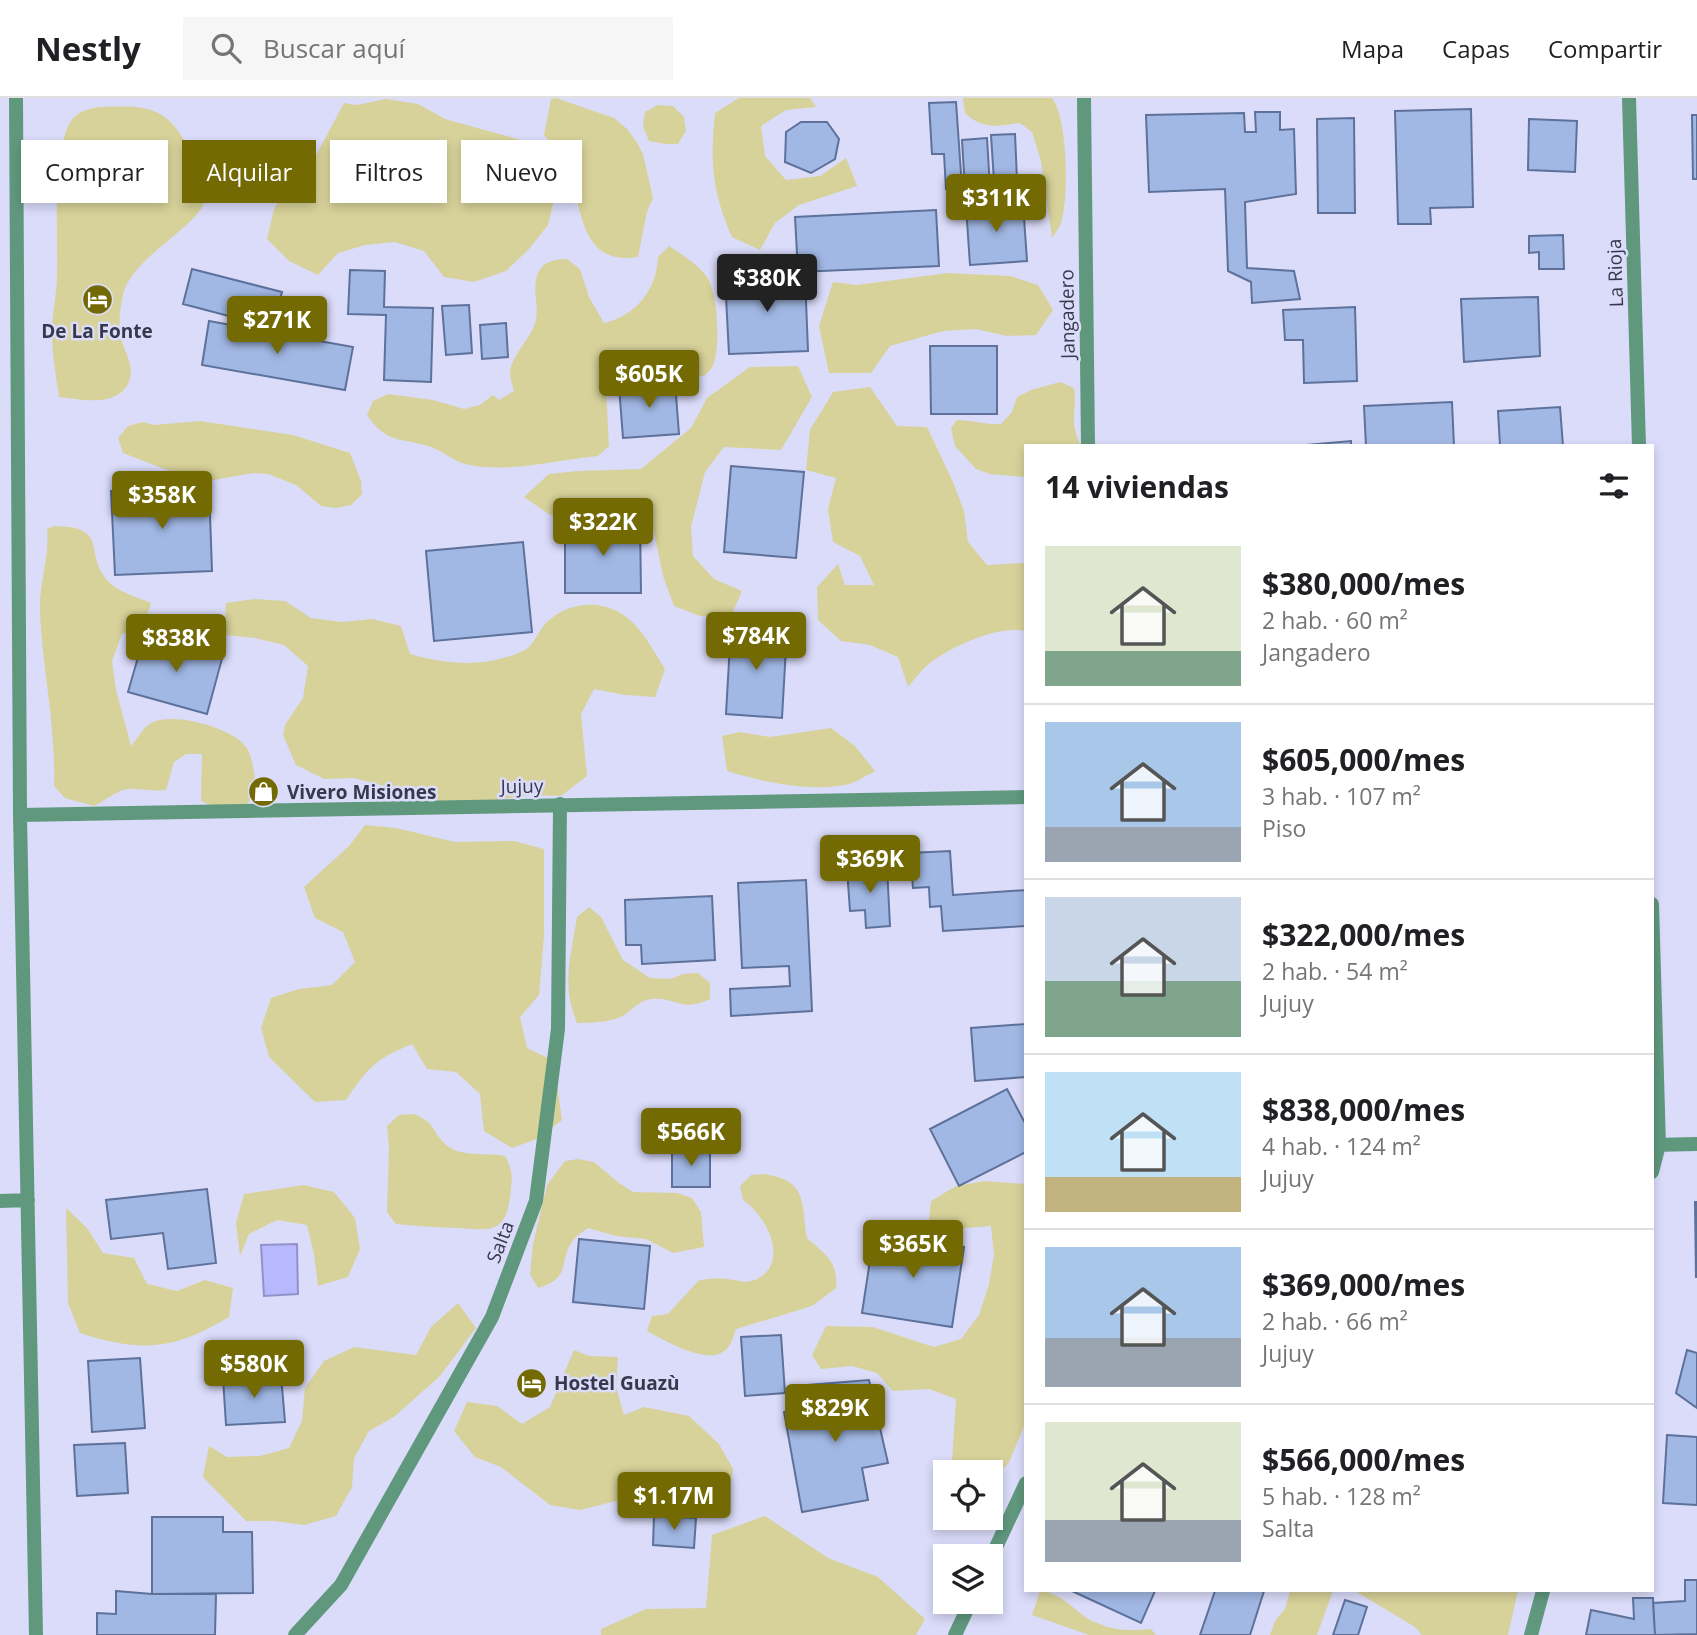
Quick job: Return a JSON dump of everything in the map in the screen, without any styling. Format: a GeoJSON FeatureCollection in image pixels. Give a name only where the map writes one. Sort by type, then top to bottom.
{"type":"FeatureCollection","features":[{"type":"Feature","properties":{"kind":"street"},"geometry":{"type":"LineString","coordinates":[[16,98],[20,815],[36,1635]]}},
{"type":"Feature","properties":{"kind":"street","name":"Jangadero"},"geometry":{"type":"LineString","coordinates":[[1084,98],[1088,444]]}},
{"type":"Feature","properties":{"kind":"street","name":"La Rioja"},"geometry":{"type":"LineString","coordinates":[[1629,98],[1639,444]]}},
{"type":"Feature","properties":{"kind":"street","name":"Jujuy"},"geometry":{"type":"LineString","coordinates":[[20,815],[1024,797]]}},
{"type":"Feature","properties":{"kind":"street","name":"Salta"},"geometry":{"type":"LineString","coordinates":[[295,1635],[341,1585],[492,1317],[536,1201],[558,1029],[560,804]]}},
{"type":"Feature","properties":{"kind":"street"},"geometry":{"type":"LineString","coordinates":[[1654,1024],[1656,1145],[1697,1144]]}},
{"type":"Feature","properties":{"kind":"street"},"geometry":{"type":"LineString","coordinates":[[0,1201],[28,1200]]}},
{"type":"Feature","properties":{"kind":"street"},"geometry":{"type":"LineString","coordinates":[[997,1544],[1024,1487]]}},
{"type":"Feature","properties":{"kind":"street"},"geometry":{"type":"LineString","coordinates":[[1531,1635],[1543,1592]]}},
{"type":"Feature","properties":{"kind":"street"},"geometry":{"type":"LineString","coordinates":[[955,1635],[965,1614]]}},
{"type":"Feature","properties":{"kind":"shaded area"},"geometry":{"type":"Polygon","coordinates":[[[556,98],[614,118],[636,141],[643,154],[653,198],[647,212],[638,257],[618,257],[603,252],[592,241],[578,203],[582,203],[582,140],[548,140],[544,135],[551,99],[556,98]]]}},
{"type":"Feature","properties":{"kind":"shaded area"},"geometry":{"type":"Polygon","coordinates":[[[739,98],[810,98],[816,107],[786,110],[761,126],[765,156],[786,180],[820,176],[846,158],[857,186],[799,205],[775,223],[760,250],[732,237],[720,205],[714,176],[715,113],[739,98]]]}},
{"type":"Feature","properties":{"kind":"shaded area"},"geometry":{"type":"Polygon","coordinates":[[[963,98],[1052,98],[1064,140],[1066,178],[1064,211],[1061,223],[1052,238],[1041,161],[1032,132],[1020,123],[997,126],[978,122],[965,113],[963,98]]]}},
{"type":"Feature","properties":{"kind":"shaded area"},"geometry":{"type":"Polygon","coordinates":[[[386,99],[418,104],[445,119],[521,140],[461,140],[461,203],[553,203],[548,225],[529,249],[506,271],[474,282],[444,277],[424,251],[395,242],[365,245],[338,253],[318,275],[289,261],[267,239],[274,209],[278,203],[316,203],[316,155],[344,103],[357,105],[386,99]]]}},
{"type":"Feature","properties":{"kind":"shaded area"},"geometry":{"type":"Polygon","coordinates":[[[658,105],[673,106],[684,117],[686,131],[678,144],[649,141],[643,126],[645,112],[658,105]]]}},
{"type":"Feature","properties":{"kind":"shaded area"},"geometry":{"type":"Polygon","coordinates":[[[99,107],[138,107],[168,120],[184,140],[182,203],[203,203],[194,217],[131,277],[124,291],[120,327],[130,367],[130,378],[122,392],[96,400],[59,397],[52,346],[57,282],[57,203],[168,203],[168,140],[64,140],[71,121],[87,110],[99,107]]]}},
{"type":"Feature","properties":{"kind":"shaded area"},"geometry":{"type":"Polygon","coordinates":[[[669,246],[699,268],[711,285],[716,306],[717,331],[713,365],[704,376],[660,367],[616,377],[606,389],[609,446],[598,456],[514,467],[481,467],[456,461],[431,447],[388,436],[374,425],[367,415],[373,401],[388,394],[433,400],[464,409],[480,405],[493,395],[499,400],[514,391],[510,376],[511,367],[536,320],[536,283],[539,271],[544,265],[567,259],[580,269],[589,297],[604,323],[625,314],[642,300],[654,280],[658,257],[669,246]]]}},
{"type":"Feature","properties":{"kind":"shaded area"},"geometry":{"type":"Polygon","coordinates":[[[947,273],[1010,276],[1038,285],[1053,310],[1036,335],[1007,336],[976,329],[943,331],[890,346],[871,373],[829,373],[819,326],[833,282],[857,285],[947,273]]]}},
{"type":"Feature","properties":{"kind":"shaded area"},"geometry":{"type":"Polygon","coordinates":[[[798,366],[812,397],[781,450],[724,447],[705,472],[691,527],[693,556],[714,579],[742,591],[731,616],[700,616],[674,606],[663,576],[650,512],[642,504],[550,515],[524,497],[549,474],[641,469],[691,428],[707,398],[750,367],[798,366]]]}},
{"type":"Feature","properties":{"kind":"shaded area"},"geometry":{"type":"Polygon","coordinates":[[[1060,382],[1074,388],[1074,425],[1080,444],[1024,444],[1024,477],[990,474],[976,469],[955,446],[951,428],[957,420],[1001,424],[1012,412],[1017,397],[1060,382]]]}},
{"type":"Feature","properties":{"kind":"shaded area"},"geometry":{"type":"Polygon","coordinates":[[[870,387],[897,426],[927,427],[964,511],[968,542],[987,565],[1024,563],[1024,631],[989,634],[950,650],[930,663],[908,687],[898,657],[870,645],[841,641],[818,620],[817,587],[838,564],[845,585],[874,585],[860,556],[833,542],[828,509],[836,478],[806,470],[810,430],[833,392],[870,387]]]}},
{"type":"Feature","properties":{"kind":"shaded area"},"geometry":{"type":"Polygon","coordinates":[[[200,421],[293,435],[350,453],[361,481],[362,494],[351,505],[336,508],[321,506],[296,485],[268,474],[253,473],[208,481],[193,480],[123,453],[118,438],[128,426],[143,422],[154,425],[200,421]]]}},
{"type":"Feature","properties":{"kind":"shaded area"},"geometry":{"type":"Polygon","coordinates":[[[54,526],[84,531],[93,544],[102,573],[110,583],[151,603],[141,623],[122,634],[112,661],[116,690],[131,746],[147,726],[163,719],[204,724],[231,735],[248,750],[253,766],[256,794],[245,806],[215,807],[201,801],[202,754],[186,754],[174,762],[166,790],[125,790],[94,806],[65,798],[54,786],[53,743],[40,603],[47,529],[54,526]]]}},
{"type":"Feature","properties":{"kind":"shaded area"},"geometry":{"type":"Polygon","coordinates":[[[255,599],[285,601],[311,618],[342,622],[372,619],[401,626],[410,654],[439,661],[468,663],[496,660],[525,650],[545,624],[557,614],[578,606],[601,606],[622,614],[631,621],[665,669],[655,697],[594,689],[581,714],[587,776],[561,796],[531,795],[502,799],[472,809],[414,802],[384,786],[354,778],[324,779],[296,765],[283,735],[285,725],[303,698],[308,666],[284,645],[255,638],[224,635],[226,603],[255,599]]]}},
{"type":"Feature","properties":{"kind":"shaded area"},"geometry":{"type":"Polygon","coordinates":[[[831,728],[855,746],[875,771],[849,784],[800,787],[727,771],[722,736],[739,732],[770,737],[831,728]]]}},
{"type":"Feature","properties":{"kind":"shaded area"},"geometry":{"type":"Polygon","coordinates":[[[365,825],[396,828],[455,842],[514,841],[544,849],[544,936],[539,995],[520,1017],[527,1048],[554,1061],[562,1120],[539,1138],[512,1148],[484,1131],[480,1094],[456,1072],[427,1069],[412,1044],[373,1066],[346,1100],[315,1102],[269,1057],[261,1028],[271,998],[299,989],[332,985],[355,962],[343,932],[315,918],[304,887],[349,846],[365,825]]]}},
{"type":"Feature","properties":{"kind":"shaded area"},"geometry":{"type":"Polygon","coordinates":[[[589,907],[601,917],[623,960],[650,978],[670,979],[683,974],[698,973],[710,983],[710,999],[692,1005],[661,999],[648,1000],[614,1019],[577,1023],[569,995],[570,957],[577,917],[589,907]]]}},
{"type":"Feature","properties":{"kind":"shaded area"},"geometry":{"type":"Polygon","coordinates":[[[414,1114],[430,1124],[440,1139],[451,1148],[466,1153],[505,1156],[511,1171],[511,1185],[507,1210],[499,1225],[476,1229],[396,1224],[387,1212],[387,1126],[399,1115],[414,1114]]]}},
{"type":"Feature","properties":{"kind":"shaded area"},"geometry":{"type":"Polygon","coordinates":[[[578,1159],[594,1162],[633,1192],[677,1193],[692,1198],[701,1212],[704,1247],[673,1253],[646,1239],[616,1236],[588,1228],[574,1239],[556,1279],[538,1288],[530,1274],[533,1244],[547,1185],[565,1161],[578,1159]]]}},
{"type":"Feature","properties":{"kind":"shaded area"},"geometry":{"type":"Polygon","coordinates":[[[764,1174],[788,1182],[800,1195],[807,1238],[833,1265],[836,1288],[812,1306],[736,1329],[727,1348],[713,1355],[694,1353],[647,1331],[652,1316],[668,1314],[699,1280],[750,1281],[759,1278],[768,1270],[773,1260],[771,1238],[759,1216],[743,1200],[740,1186],[751,1175],[764,1174]]]}},
{"type":"Feature","properties":{"kind":"shaded area"},"geometry":{"type":"Polygon","coordinates":[[[985,1181],[1024,1184],[1024,1426],[1009,1462],[1003,1469],[1003,1460],[952,1460],[956,1399],[929,1389],[893,1391],[877,1373],[852,1366],[821,1369],[812,1355],[826,1326],[873,1327],[934,1347],[961,1339],[979,1315],[989,1284],[994,1255],[991,1226],[928,1231],[931,1201],[956,1186],[985,1181]]]}},
{"type":"Feature","properties":{"kind":"shaded area"},"geometry":{"type":"Polygon","coordinates":[[[304,1185],[334,1192],[355,1218],[360,1249],[348,1277],[318,1286],[307,1225],[277,1220],[249,1234],[240,1256],[236,1223],[244,1194],[304,1185]]]}},
{"type":"Feature","properties":{"kind":"shaded area"},"geometry":{"type":"Polygon","coordinates":[[[66,1208],[87,1228],[103,1253],[134,1258],[147,1284],[177,1291],[205,1280],[233,1288],[229,1317],[191,1336],[157,1345],[122,1344],[80,1333],[68,1303],[66,1208]]]}},
{"type":"Feature","properties":{"kind":"shaded area"},"geometry":{"type":"Polygon","coordinates":[[[458,1303],[476,1328],[440,1376],[394,1417],[369,1431],[354,1458],[352,1487],[336,1516],[304,1525],[246,1521],[203,1477],[209,1446],[227,1457],[260,1456],[289,1448],[302,1421],[305,1388],[324,1361],[354,1347],[416,1355],[431,1327],[458,1303]]]}},
{"type":"Feature","properties":{"kind":"shaded area"},"geometry":{"type":"Polygon","coordinates":[[[574,1350],[589,1356],[618,1357],[616,1387],[624,1415],[644,1407],[689,1416],[719,1444],[733,1469],[728,1500],[701,1503],[640,1495],[580,1510],[550,1505],[501,1467],[475,1457],[454,1431],[467,1402],[497,1406],[522,1424],[550,1407],[574,1350]]]}},
{"type":"Feature","properties":{"kind":"shaded area"},"geometry":{"type":"Polygon","coordinates":[[[765,1516],[828,1558],[878,1577],[925,1619],[916,1635],[601,1635],[601,1629],[646,1609],[706,1608],[712,1535],[765,1516]]]}},
{"type":"Feature","properties":{"kind":"shaded area"},"geometry":{"type":"Polygon","coordinates":[[[1040,1592],[1047,1592],[1054,1594],[1092,1621],[1107,1627],[1121,1630],[1151,1629],[1156,1635],[1089,1635],[1032,1615],[1040,1592]]]}},
{"type":"Feature","properties":{"kind":"shaded area"},"geometry":{"type":"Polygon","coordinates":[[[1290,1592],[1333,1592],[1317,1635],[1270,1635],[1275,1621],[1285,1609],[1290,1592]]]}},
{"type":"Feature","properties":{"kind":"shaded area"},"geometry":{"type":"Polygon","coordinates":[[[1357,1592],[1518,1592],[1508,1635],[1422,1635],[1415,1627],[1357,1592]]]}},
{"type":"Feature","properties":{"kind":"water"},"geometry":{"type":"Polygon","coordinates":[[[297,1244],[298,1294],[264,1296],[261,1245],[297,1244]]]}},
{"type":"Feature","properties":{"kind":"building"},"geometry":{"type":"Polygon","coordinates":[[[956,102],[962,188],[946,189],[944,154],[932,154],[929,103],[956,102]]]}},
{"type":"Feature","properties":{"kind":"building"},"geometry":{"type":"Polygon","coordinates":[[[1471,109],[1473,207],[1430,208],[1431,224],[1398,224],[1395,111],[1471,109]]]}},
{"type":"Feature","properties":{"kind":"building"},"geometry":{"type":"Polygon","coordinates":[[[1255,112],[1280,112],[1280,130],[1294,129],[1296,194],[1245,202],[1247,268],[1294,271],[1300,299],[1252,303],[1251,282],[1228,271],[1225,189],[1149,192],[1146,115],[1244,113],[1245,132],[1256,132],[1255,112]]]}},
{"type":"Feature","properties":{"kind":"building"},"geometry":{"type":"Polygon","coordinates":[[[1692,115],[1697,115],[1697,179],[1693,179],[1692,115]]]}},
{"type":"Feature","properties":{"kind":"building"},"geometry":{"type":"Polygon","coordinates":[[[1354,118],[1355,213],[1318,213],[1317,119],[1354,118]]]}},
{"type":"Feature","properties":{"kind":"building"},"geometry":{"type":"Polygon","coordinates":[[[1529,119],[1577,121],[1575,172],[1528,170],[1529,119]]]}},
{"type":"Feature","properties":{"kind":"building"},"geometry":{"type":"Polygon","coordinates":[[[801,122],[827,122],[839,139],[835,159],[811,173],[785,162],[786,132],[801,122]]]}},
{"type":"Feature","properties":{"kind":"building"},"geometry":{"type":"Polygon","coordinates":[[[1015,134],[1017,180],[994,181],[991,135],[1015,134]]]}},
{"type":"Feature","properties":{"kind":"building"},"geometry":{"type":"Polygon","coordinates":[[[987,138],[991,205],[966,206],[962,140],[987,138]]]}},
{"type":"Feature","properties":{"kind":"building"},"geometry":{"type":"Polygon","coordinates":[[[1023,203],[1027,261],[970,265],[966,206],[1023,203]]]}},
{"type":"Feature","properties":{"kind":"building"},"geometry":{"type":"Polygon","coordinates":[[[936,210],[939,266],[798,272],[795,217],[936,210]]]}},
{"type":"Feature","properties":{"kind":"building"},"geometry":{"type":"Polygon","coordinates":[[[1563,235],[1564,269],[1539,269],[1539,252],[1529,253],[1529,236],[1563,235]]]}},
{"type":"Feature","properties":{"kind":"building"},"geometry":{"type":"Polygon","coordinates":[[[192,269],[282,292],[277,311],[253,305],[248,321],[183,304],[192,269]]]}},
{"type":"Feature","properties":{"kind":"building"},"geometry":{"type":"Polygon","coordinates":[[[350,270],[385,271],[384,307],[433,308],[431,382],[384,380],[386,315],[348,314],[350,270]]]}},
{"type":"Feature","properties":{"kind":"building"},"geometry":{"type":"Polygon","coordinates":[[[805,275],[808,351],[729,354],[725,278],[805,275]]]}},
{"type":"Feature","properties":{"kind":"building"},"geometry":{"type":"Polygon","coordinates":[[[1538,297],[1540,356],[1464,362],[1461,299],[1538,297]]]}},
{"type":"Feature","properties":{"kind":"building"},"geometry":{"type":"Polygon","coordinates":[[[469,305],[472,353],[446,355],[442,306],[469,305]]]}},
{"type":"Feature","properties":{"kind":"building"},"geometry":{"type":"Polygon","coordinates":[[[1355,307],[1357,381],[1304,383],[1303,340],[1285,340],[1283,310],[1355,307]]]}},
{"type":"Feature","properties":{"kind":"building"},"geometry":{"type":"Polygon","coordinates":[[[209,321],[353,347],[345,390],[202,365],[209,321]]]}},
{"type":"Feature","properties":{"kind":"building"},"geometry":{"type":"Polygon","coordinates":[[[506,323],[508,357],[482,359],[480,325],[506,323]]]}},
{"type":"Feature","properties":{"kind":"building"},"geometry":{"type":"Polygon","coordinates":[[[930,346],[997,346],[997,414],[931,414],[930,346]]]}},
{"type":"Feature","properties":{"kind":"building"},"geometry":{"type":"Polygon","coordinates":[[[675,382],[679,434],[623,438],[619,386],[675,382]]]}},
{"type":"Feature","properties":{"kind":"building"},"geometry":{"type":"Polygon","coordinates":[[[1452,402],[1454,444],[1366,444],[1364,406],[1452,402]]]}},
{"type":"Feature","properties":{"kind":"building"},"geometry":{"type":"Polygon","coordinates":[[[1560,407],[1563,444],[1500,444],[1498,411],[1560,407]]]}},
{"type":"Feature","properties":{"kind":"building"},"geometry":{"type":"Polygon","coordinates":[[[1351,441],[1351,444],[1317,444],[1351,441]]]}},
{"type":"Feature","properties":{"kind":"building"},"geometry":{"type":"Polygon","coordinates":[[[731,466],[804,472],[796,558],[724,552],[731,466]]]}},
{"type":"Feature","properties":{"kind":"building"},"geometry":{"type":"Polygon","coordinates":[[[209,487],[212,571],[115,575],[111,491],[209,487]]]}},
{"type":"Feature","properties":{"kind":"building"},"geometry":{"type":"Polygon","coordinates":[[[565,522],[640,522],[641,593],[565,593],[565,522]]]}},
{"type":"Feature","properties":{"kind":"building"},"geometry":{"type":"Polygon","coordinates":[[[523,542],[532,632],[434,641],[426,551],[523,542]]]}},
{"type":"Feature","properties":{"kind":"building"},"geometry":{"type":"Polygon","coordinates":[[[731,626],[787,630],[782,718],[726,714],[731,626]]]}},
{"type":"Feature","properties":{"kind":"building"},"geometry":{"type":"Polygon","coordinates":[[[145,633],[223,655],[207,714],[128,692],[145,633]]]}},
{"type":"Feature","properties":{"kind":"building"},"geometry":{"type":"Polygon","coordinates":[[[950,851],[953,895],[1024,890],[1024,926],[943,931],[941,906],[930,907],[929,887],[913,888],[910,853],[950,851]]]}},
{"type":"Feature","properties":{"kind":"building"},"geometry":{"type":"Polygon","coordinates":[[[887,867],[890,926],[866,928],[865,910],[850,911],[847,869],[887,867]]]}},
{"type":"Feature","properties":{"kind":"building"},"geometry":{"type":"Polygon","coordinates":[[[806,880],[812,1011],[731,1016],[730,989],[790,986],[789,966],[742,968],[738,883],[806,880]]]}},
{"type":"Feature","properties":{"kind":"building"},"geometry":{"type":"Polygon","coordinates":[[[712,896],[715,960],[642,964],[641,945],[626,945],[625,900],[712,896]]]}},
{"type":"Feature","properties":{"kind":"building"},"geometry":{"type":"Polygon","coordinates":[[[1024,1024],[1024,1077],[975,1081],[971,1028],[1024,1024]]]}},
{"type":"Feature","properties":{"kind":"building"},"geometry":{"type":"Polygon","coordinates":[[[1007,1089],[1024,1121],[1024,1153],[959,1186],[930,1129],[1007,1089]]]}},
{"type":"Feature","properties":{"kind":"building"},"geometry":{"type":"Polygon","coordinates":[[[672,1149],[710,1150],[710,1187],[672,1187],[672,1149]]]}},
{"type":"Feature","properties":{"kind":"building"},"geometry":{"type":"Polygon","coordinates":[[[207,1189],[216,1263],[168,1269],[163,1233],[111,1239],[106,1200],[207,1189]]]}},
{"type":"Feature","properties":{"kind":"building"},"geometry":{"type":"Polygon","coordinates":[[[1695,1202],[1697,1202],[1696,1278],[1695,1202]]]}},
{"type":"Feature","properties":{"kind":"building"},"geometry":{"type":"Polygon","coordinates":[[[874,1234],[964,1247],[952,1327],[862,1313],[874,1234]]]}},
{"type":"Feature","properties":{"kind":"building"},"geometry":{"type":"Polygon","coordinates":[[[579,1239],[650,1246],[644,1309],[573,1302],[579,1239]]]}},
{"type":"Feature","properties":{"kind":"building"},"geometry":{"type":"Polygon","coordinates":[[[781,1335],[785,1393],[745,1396],[741,1337],[781,1335]]]}},
{"type":"Feature","properties":{"kind":"building"},"geometry":{"type":"Polygon","coordinates":[[[1687,1350],[1697,1353],[1697,1408],[1676,1393],[1687,1350]]]}},
{"type":"Feature","properties":{"kind":"building"},"geometry":{"type":"Polygon","coordinates":[[[140,1358],[145,1428],[92,1432],[88,1361],[140,1358]]]}},
{"type":"Feature","properties":{"kind":"building"},"geometry":{"type":"Polygon","coordinates":[[[281,1375],[285,1422],[226,1425],[223,1378],[281,1375]]]}},
{"type":"Feature","properties":{"kind":"building"},"geometry":{"type":"Polygon","coordinates":[[[869,1380],[888,1463],[862,1468],[868,1500],[802,1512],[784,1412],[812,1406],[808,1385],[869,1380]]]}},
{"type":"Feature","properties":{"kind":"building"},"geometry":{"type":"Polygon","coordinates":[[[1667,1435],[1697,1437],[1697,1505],[1663,1503],[1667,1435]]]}},
{"type":"Feature","properties":{"kind":"building"},"geometry":{"type":"Polygon","coordinates":[[[125,1443],[128,1493],[77,1496],[74,1445],[125,1443]]]}},
{"type":"Feature","properties":{"kind":"building"},"geometry":{"type":"Polygon","coordinates":[[[654,1516],[696,1518],[694,1548],[653,1545],[654,1516]]]}},
{"type":"Feature","properties":{"kind":"building"},"geometry":{"type":"Polygon","coordinates":[[[152,1517],[223,1517],[223,1532],[252,1532],[253,1593],[152,1594],[152,1517]]]}},
{"type":"Feature","properties":{"kind":"building"},"geometry":{"type":"Polygon","coordinates":[[[1685,1580],[1697,1580],[1697,1634],[1655,1635],[1653,1603],[1685,1601],[1685,1580]]]}},
{"type":"Feature","properties":{"kind":"building"},"geometry":{"type":"Polygon","coordinates":[[[116,1591],[216,1594],[215,1635],[97,1635],[97,1613],[116,1614],[116,1591]]]}},
{"type":"Feature","properties":{"kind":"building"},"geometry":{"type":"Polygon","coordinates":[[[1074,1592],[1155,1592],[1141,1623],[1074,1592]]]}},
{"type":"Feature","properties":{"kind":"building"},"geometry":{"type":"Polygon","coordinates":[[[1215,1592],[1264,1592],[1250,1635],[1200,1635],[1215,1592]]]}},
{"type":"Feature","properties":{"kind":"building"},"geometry":{"type":"Polygon","coordinates":[[[1633,1598],[1653,1598],[1655,1635],[1586,1635],[1591,1610],[1634,1619],[1633,1598]]]}},
{"type":"Feature","properties":{"kind":"building"},"geometry":{"type":"Polygon","coordinates":[[[1345,1600],[1367,1607],[1358,1635],[1333,1635],[1345,1600]]]}},
{"type":"Feature","properties":{"kind":"place","name":"De La Fonte"},"geometry":{"type":"Point","coordinates":[97,300]}},
{"type":"Feature","properties":{"kind":"place","name":"Vivero Misiones"},"geometry":{"type":"Point","coordinates":[264,792]}},
{"type":"Feature","properties":{"kind":"place","name":"Hostel Guazù"},"geometry":{"type":"Point","coordinates":[531,1383]}}]}
